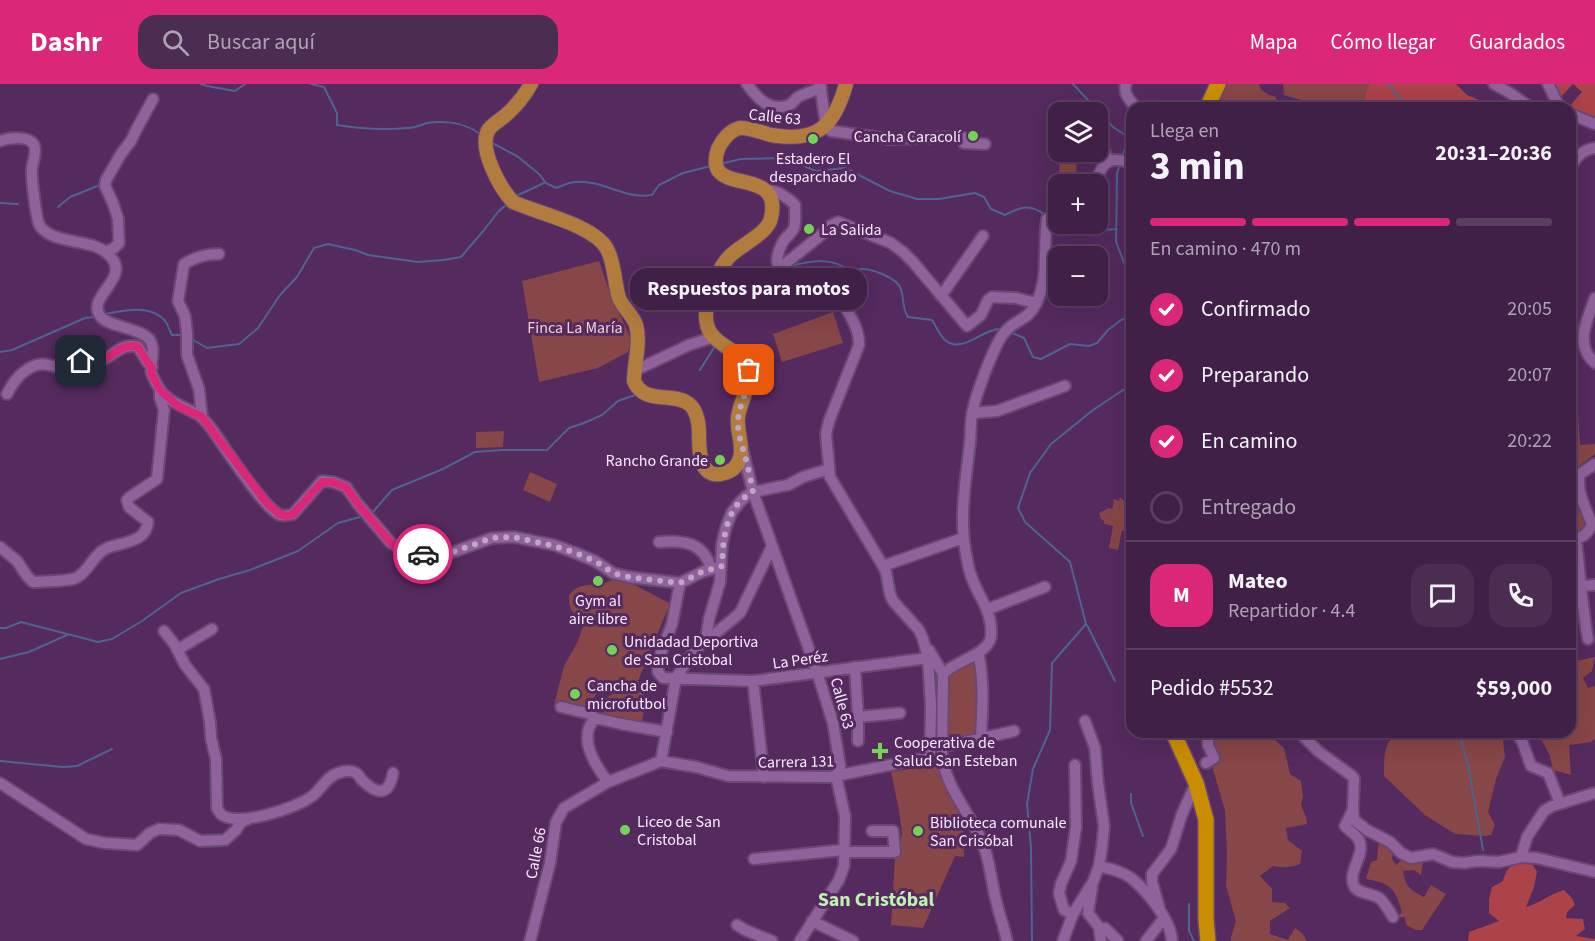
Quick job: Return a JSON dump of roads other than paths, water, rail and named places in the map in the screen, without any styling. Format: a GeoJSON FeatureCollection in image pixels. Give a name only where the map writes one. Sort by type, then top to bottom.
{"type":"FeatureCollection","features":[{"type":"Feature","properties":{"kind":"highway"},"geometry":{"type":"LineString","coordinates":[[1200,102],[1207,84]]}},
{"type":"Feature","properties":{"kind":"highway"},"geometry":{"type":"LineString","coordinates":[[1210,102],[1218,84]]}},
{"type":"Feature","properties":{"kind":"highway"},"geometry":{"type":"LineString","coordinates":[[1176,738],[1196,783],[1206,820],[1208,941]]}},
{"type":"Feature","properties":{"kind":"highway"},"geometry":{"type":"LineString","coordinates":[[1187,738],[1211,799],[1214,822],[1215,919],[1218,941]]}},
{"type":"Feature","properties":{"kind":"main road"},"geometry":{"type":"LineString","coordinates":[[531,84],[520,101],[488,131],[486,148],[489,160],[509,199],[573,224],[598,238],[606,247],[612,259],[620,300],[636,323],[637,344],[634,371],[636,386],[655,397],[686,401],[691,405],[698,420],[700,454],[704,468],[715,475],[733,469],[737,465],[742,445],[738,417],[749,380],[749,370],[745,360],[714,337],[708,328],[706,317],[714,284],[721,267],[730,255],[758,235],[771,220],[771,198],[766,190]]}},
{"type":"Feature","properties":{"kind":"main road"},"geometry":{"type":"LineString","coordinates":[[826,124],[840,105],[846,84]]}},
{"type":"Feature","properties":{"kind":"main road","name":"Calle 63"},"geometry":{"type":"LineString","coordinates":[[766,190],[720,174],[716,159],[723,140],[741,128],[772,135],[799,137],[819,131],[826,124]]}},
{"type":"Feature","properties":{"kind":"street"},"geometry":{"type":"LineString","coordinates":[[747,84],[754,95],[766,105],[778,107],[793,103],[821,86],[826,124],[831,131],[886,139],[962,137],[964,143],[986,144]]}},
{"type":"Feature","properties":{"kind":"street"},"geometry":{"type":"LineString","coordinates":[[1126,84],[1127,97],[1131,102]]}},
{"type":"Feature","properties":{"kind":"street"},"geometry":{"type":"LineString","coordinates":[[1494,84],[1508,88],[1524,102]]}},
{"type":"Feature","properties":{"kind":"street"},"geometry":{"type":"LineString","coordinates":[[1548,84],[1557,102]]}},
{"type":"Feature","properties":{"kind":"street"},"geometry":{"type":"LineString","coordinates":[[106,252],[119,243],[118,219],[105,186],[106,180],[131,141],[153,99]]}},
{"type":"Feature","properties":{"kind":"street"},"geometry":{"type":"LineString","coordinates":[[1576,116],[1595,124]]}},
{"type":"Feature","properties":{"kind":"street"},"geometry":{"type":"LineString","coordinates":[[0,141],[25,139],[34,146],[35,156],[32,169],[37,220],[42,228],[48,234],[93,246],[111,256],[116,265],[116,272],[98,302],[102,317],[140,332],[150,339],[153,349],[151,373],[160,390],[178,406],[202,417],[266,502],[279,514],[287,516],[293,514],[322,482],[333,482],[346,487],[391,543],[405,551],[434,556],[445,555],[492,538],[514,537],[573,552],[595,561],[613,573],[629,577],[680,583],[716,568]]}},
{"type":"Feature","properties":{"kind":"street"},"geometry":{"type":"LineString","coordinates":[[1576,158],[1595,148]]}},
{"type":"Feature","properties":{"kind":"street"},"geometry":{"type":"LineString","coordinates":[[1099,174],[1101,168],[1109,161],[1117,159],[1126,161]]}},
{"type":"Feature","properties":{"kind":"street"},"geometry":{"type":"LineString","coordinates":[[766,190],[778,192],[795,205],[793,231],[783,241],[777,263],[785,277],[832,292],[843,303],[859,334],[859,345],[826,434],[830,477],[883,566],[893,601],[919,630],[943,674],[943,767],[983,844],[1007,941]]}},
{"type":"Feature","properties":{"kind":"street"},"geometry":{"type":"LineString","coordinates":[[943,674],[952,666],[986,648],[992,638],[988,609],[972,580],[963,538],[962,517],[972,413],[996,348],[1005,332],[1026,317],[1036,303],[1041,290],[1048,218]]}},
{"type":"Feature","properties":{"kind":"street"},"geometry":{"type":"LineString","coordinates":[[780,268],[837,222],[891,243],[913,262],[965,325],[968,326],[981,315],[988,300],[992,297],[1016,298],[1036,303]]}},
{"type":"Feature","properties":{"kind":"street"},"geometry":{"type":"LineString","coordinates":[[941,296],[983,236]]}},
{"type":"Feature","properties":{"kind":"street"},"geometry":{"type":"LineString","coordinates":[[202,417],[199,389],[188,355],[184,316],[178,302],[184,264],[194,258],[219,254]]}},
{"type":"Feature","properties":{"kind":"street"},"geometry":{"type":"LineString","coordinates":[[1595,298],[1583,339],[1589,358],[1595,363]]}},
{"type":"Feature","properties":{"kind":"street"},"geometry":{"type":"LineString","coordinates":[[634,371],[689,345],[714,337]]}},
{"type":"Feature","properties":{"kind":"street"},"geometry":{"type":"LineString","coordinates":[[7,394],[20,375],[37,364],[46,363],[63,368],[81,361],[99,362],[115,351],[130,346],[138,347],[152,367]]}},
{"type":"Feature","properties":{"kind":"street"},"geometry":{"type":"LineString","coordinates":[[972,413],[997,411],[1065,386]]}},
{"type":"Feature","properties":{"kind":"street"},"geometry":{"type":"LineString","coordinates":[[0,547],[17,561],[33,582],[74,579],[83,573],[100,552],[131,542],[144,534],[148,522],[129,507],[127,500],[157,479],[164,410],[159,395],[160,390]]}},
{"type":"Feature","properties":{"kind":"street","name":"Calle 63"},"geometry":{"type":"LineString","coordinates":[[742,445],[753,492],[817,672],[838,749],[840,768],[836,776],[845,816],[844,866],[839,880],[800,941]]}},
{"type":"Feature","properties":{"kind":"street"},"geometry":{"type":"LineString","coordinates":[[1576,538],[1585,536],[1592,525],[1578,484],[1580,474],[1595,464]]}},
{"type":"Feature","properties":{"kind":"street"},"geometry":{"type":"LineString","coordinates":[[716,568],[732,512],[746,496],[829,469]]}},
{"type":"Feature","properties":{"kind":"street"},"geometry":{"type":"LineString","coordinates":[[883,566],[963,538]]}},
{"type":"Feature","properties":{"kind":"street"},"geometry":{"type":"LineString","coordinates":[[659,542],[683,541],[695,546],[716,568],[720,582],[709,619],[706,639]]}},
{"type":"Feature","properties":{"kind":"street"},"geometry":{"type":"LineString","coordinates":[[662,761],[676,678],[692,654],[706,639],[740,613],[772,546]]}},
{"type":"Feature","properties":{"kind":"street"},"geometry":{"type":"LineString","coordinates":[[1576,555],[1582,586],[1582,610],[1588,639]]}},
{"type":"Feature","properties":{"kind":"street"},"geometry":{"type":"LineString","coordinates":[[676,678],[663,678],[658,672],[658,661],[675,614],[680,583]]}},
{"type":"Feature","properties":{"kind":"street"},"geometry":{"type":"LineString","coordinates":[[1582,586],[1595,585]]}},
{"type":"Feature","properties":{"kind":"street"},"geometry":{"type":"LineString","coordinates":[[988,609],[1045,587]]}},
{"type":"Feature","properties":{"kind":"street"},"geometry":{"type":"LineString","coordinates":[[177,650],[212,629]]}},
{"type":"Feature","properties":{"kind":"street"},"geometry":{"type":"LineString","coordinates":[[164,631],[185,665],[204,689],[216,759],[216,796],[219,812],[224,816],[253,817],[292,807],[311,797],[331,777],[347,771],[356,773],[375,790],[383,791],[391,784],[393,773]]}},
{"type":"Feature","properties":{"kind":"street"},"geometry":{"type":"LineString","coordinates":[[923,639],[928,658],[931,706],[943,706]]}},
{"type":"Feature","properties":{"kind":"street"},"geometry":{"type":"LineString","coordinates":[[978,652],[982,687],[981,739]]}},
{"type":"Feature","properties":{"kind":"street","name":"La Peréz"},"geometry":{"type":"LineString","coordinates":[[676,678],[753,681],[928,658]]}},
{"type":"Feature","properties":{"kind":"street"},"geometry":{"type":"LineString","coordinates":[[855,667],[858,741]]}},
{"type":"Feature","properties":{"kind":"street"},"geometry":{"type":"LineString","coordinates":[[753,681],[764,777]]}},
{"type":"Feature","properties":{"kind":"street","name":"Carrera 131"},"geometry":{"type":"LineString","coordinates":[[662,761],[728,776],[836,776],[930,757],[931,706]]}},
{"type":"Feature","properties":{"kind":"street"},"geometry":{"type":"LineString","coordinates":[[561,707],[590,714],[595,718],[667,732]]}},
{"type":"Feature","properties":{"kind":"street"},"geometry":{"type":"LineString","coordinates":[[858,717],[900,712]]}},
{"type":"Feature","properties":{"kind":"street"},"geometry":{"type":"LineString","coordinates":[[595,718],[588,732],[588,745],[597,768],[608,783]]}},
{"type":"Feature","properties":{"kind":"street"},"geometry":{"type":"LineString","coordinates":[[1063,941],[1073,914],[1100,866],[1104,826],[1095,748],[1085,721]]}},
{"type":"Feature","properties":{"kind":"street"},"geometry":{"type":"LineString","coordinates":[[942,747],[1014,731]]}},
{"type":"Feature","properties":{"kind":"street"},"geometry":{"type":"LineString","coordinates":[[1206,763],[1214,758],[1208,745],[1208,738]]}},
{"type":"Feature","properties":{"kind":"street"},"geometry":{"type":"LineString","coordinates":[[1305,738],[1354,779],[1354,820],[1411,858],[1433,854],[1452,862],[1464,863],[1499,862],[1521,857],[1537,858],[1595,872]]}},
{"type":"Feature","properties":{"kind":"street"},"geometry":{"type":"LineString","coordinates":[[1520,738],[1531,766],[1548,773],[1560,803]]}},
{"type":"Feature","properties":{"kind":"street","name":"Calle 66"},"geometry":{"type":"LineString","coordinates":[[530,941],[550,863],[556,822],[564,807],[608,783],[662,761]]}},
{"type":"Feature","properties":{"kind":"street"},"geometry":{"type":"LineString","coordinates":[[1073,914],[1064,910],[1059,893],[1071,861],[1076,827],[1075,765]]}},
{"type":"Feature","properties":{"kind":"street"},"geometry":{"type":"LineString","coordinates":[[0,783],[86,839],[96,842],[137,846],[154,830],[164,829],[178,830],[200,841],[225,840],[241,822],[253,817]]}},
{"type":"Feature","properties":{"kind":"street"},"geometry":{"type":"LineString","coordinates":[[1172,941],[1172,935],[1161,913],[1152,874],[1171,849],[1182,814],[1196,783]]}},
{"type":"Feature","properties":{"kind":"street"},"geometry":{"type":"LineString","coordinates":[[1521,857],[1527,837],[1544,811],[1560,803],[1595,794]]}},
{"type":"Feature","properties":{"kind":"street"},"geometry":{"type":"LineString","coordinates":[[1353,809],[1345,826],[1357,838],[1361,850],[1353,873],[1355,890],[1382,900],[1393,917]]}},
{"type":"Feature","properties":{"kind":"street"},"geometry":{"type":"LineString","coordinates":[[754,859],[842,850],[845,852],[895,852],[893,826],[872,831]]}},
{"type":"Feature","properties":{"kind":"street"},"geometry":{"type":"LineString","coordinates":[[1100,866],[1116,870],[1130,878],[1161,913]]}},
{"type":"Feature","properties":{"kind":"street"},"geometry":{"type":"LineString","coordinates":[[1093,882],[1088,913],[1118,941]]}},
{"type":"Feature","properties":{"kind":"street"},"geometry":{"type":"LineString","coordinates":[[1146,941],[1161,913]]}},
{"type":"Feature","properties":{"kind":"street"},"geometry":{"type":"LineString","coordinates":[[812,921],[854,941]]}},
{"type":"Feature","properties":{"kind":"street"},"geometry":{"type":"LineString","coordinates":[[737,925],[772,941]]}},
{"type":"Feature","properties":{"kind":"street"},"geometry":{"type":"LineString","coordinates":[[1100,926],[1101,941]]}},
{"type":"Feature","properties":{"kind":"waterway"},"geometry":{"type":"LineString","coordinates":[[201,84],[235,91],[245,84]]}},
{"type":"Feature","properties":{"kind":"waterway"},"geometry":{"type":"LineString","coordinates":[[311,84],[324,87],[337,113],[337,125],[390,129],[448,122],[463,125],[481,135]]}},
{"type":"Feature","properties":{"kind":"waterway"},"geometry":{"type":"LineString","coordinates":[[1073,84],[1113,127],[1126,136]]}},
{"type":"Feature","properties":{"kind":"waterway"},"geometry":{"type":"LineString","coordinates":[[1389,84],[1402,102]]}},
{"type":"Feature","properties":{"kind":"waterway"},"geometry":{"type":"LineString","coordinates":[[492,143],[517,156],[539,174],[546,183],[556,188],[570,183],[585,182],[633,195],[652,195],[659,185],[683,173],[711,166]]}},
{"type":"Feature","properties":{"kind":"waterway"},"geometry":{"type":"LineString","coordinates":[[1122,158],[1126,144]]}},
{"type":"Feature","properties":{"kind":"waterway"},"geometry":{"type":"LineString","coordinates":[[720,164],[741,159],[785,158],[816,171],[845,168],[890,191],[917,199],[939,199],[975,193],[984,197],[991,209],[1005,215],[1025,208],[1035,209],[1045,215]]}},
{"type":"Feature","properties":{"kind":"waterway"},"geometry":{"type":"LineString","coordinates":[[1120,163],[1117,174],[1116,242],[1126,268]]}},
{"type":"Feature","properties":{"kind":"waterway"},"geometry":{"type":"LineString","coordinates":[[514,197],[544,183]]}},
{"type":"Feature","properties":{"kind":"waterway"},"geometry":{"type":"LineString","coordinates":[[58,207],[70,197],[100,185]]}},
{"type":"Feature","properties":{"kind":"waterway"},"geometry":{"type":"LineString","coordinates":[[0,203],[18,204]]}},
{"type":"Feature","properties":{"kind":"waterway"},"geometry":{"type":"LineString","coordinates":[[190,338],[207,348],[239,344],[258,328],[280,295],[297,277],[314,248],[328,244],[368,255],[418,262],[461,257],[508,203]]}},
{"type":"Feature","properties":{"kind":"waterway"},"geometry":{"type":"LineString","coordinates":[[1108,230],[1117,229]]}},
{"type":"Feature","properties":{"kind":"waterway"},"geometry":{"type":"LineString","coordinates":[[790,266],[822,261],[837,264],[851,272],[865,269],[884,274],[899,285],[908,317],[932,320],[943,338],[952,344],[965,343],[987,332],[1002,329]]}},
{"type":"Feature","properties":{"kind":"waterway"},"geometry":{"type":"LineString","coordinates":[[745,285],[754,276],[773,271]]}},
{"type":"Feature","properties":{"kind":"waterway"},"geometry":{"type":"LineString","coordinates":[[106,314],[130,310],[146,311],[160,316],[166,322],[172,335],[183,335]]}},
{"type":"Feature","properties":{"kind":"waterway"},"geometry":{"type":"LineString","coordinates":[[0,352],[12,350],[85,318],[95,317]]}},
{"type":"Feature","properties":{"kind":"waterway"},"geometry":{"type":"LineString","coordinates":[[1010,332],[1024,338],[1033,357],[1041,359],[1070,344],[1089,346],[1097,343],[1108,330],[1126,318]]}},
{"type":"Feature","properties":{"kind":"waterway"},"geometry":{"type":"LineString","coordinates":[[700,370],[715,346]]}},
{"type":"Feature","properties":{"kind":"waterway"},"geometry":{"type":"LineString","coordinates":[[1032,941],[1031,848],[1027,804],[1033,769],[1050,730],[1052,663],[1086,624],[1070,562],[1025,522],[1018,508],[1030,473],[1051,444],[1093,410],[1126,388]]}},
{"type":"Feature","properties":{"kind":"waterway"},"geometry":{"type":"LineString","coordinates":[[370,514],[392,490],[443,469],[475,452],[547,450],[569,428],[602,415],[618,401],[635,395]]}},
{"type":"Feature","properties":{"kind":"waterway"},"geometry":{"type":"LineString","coordinates":[[0,628],[21,622],[98,642],[112,639],[181,593],[298,551],[338,523],[364,516]]}},
{"type":"Feature","properties":{"kind":"waterway"},"geometry":{"type":"LineString","coordinates":[[1087,625],[1115,681]]}},
{"type":"Feature","properties":{"kind":"waterway"},"geometry":{"type":"LineString","coordinates":[[0,659],[29,652],[67,635]]}},
{"type":"Feature","properties":{"kind":"waterway"},"geometry":{"type":"LineString","coordinates":[[1461,738],[1468,765],[1483,850]]}},
{"type":"Feature","properties":{"kind":"waterway"},"geometry":{"type":"LineString","coordinates":[[0,761],[63,767],[77,766],[112,749]]}},
{"type":"Feature","properties":{"kind":"waterway"},"geometry":{"type":"LineString","coordinates":[[1131,794],[1131,803],[1143,836]]}},
{"type":"Feature","properties":{"kind":"waterway"},"geometry":{"type":"LineString","coordinates":[[1189,904],[1189,931],[1194,941]]}},
{"type":"Feature","properties":{"kind":"place","name":"Cancha Caracolí"},"geometry":{"type":"Point","coordinates":[973,136]}},
{"type":"Feature","properties":{"kind":"place","name":"Estadero El desparchado"},"geometry":{"type":"Point","coordinates":[813,139]}},
{"type":"Feature","properties":{"kind":"place","name":"La Salida"},"geometry":{"type":"Point","coordinates":[809,229]}},
{"type":"Feature","properties":{"kind":"place","name":"Respuestos para motos"},"geometry":{"type":"Point","coordinates":[749,370]}},
{"type":"Feature","properties":{"kind":"place","name":"Rancho Grande"},"geometry":{"type":"Point","coordinates":[720,460]}},
{"type":"Feature","properties":{"kind":"place","name":"Gym al aire libre"},"geometry":{"type":"Point","coordinates":[598,581]}},
{"type":"Feature","properties":{"kind":"place","name":"Unidadad Deportiva de San Cristobal"},"geometry":{"type":"Point","coordinates":[612,650]}},
{"type":"Feature","properties":{"kind":"place","name":"Cancha de microfutbol"},"geometry":{"type":"Point","coordinates":[575,694]}},
{"type":"Feature","properties":{"kind":"place","name":"Cooperativa de Salud San Esteban"},"geometry":{"type":"Point","coordinates":[880,751]}},
{"type":"Feature","properties":{"kind":"place","name":"Liceo de San Cristobal"},"geometry":{"type":"Point","coordinates":[625,830]}},
{"type":"Feature","properties":{"kind":"place","name":"Biblioteca comunale San Crisóbal"},"geometry":{"type":"Point","coordinates":[918,831]}},
{"type":"Feature","properties":{"kind":"district","name":"San Cristóbal"},"geometry":{"type":"Point","coordinates":[876,899]}},
{"type":"Feature","properties":{"kind":"park label","name":"Finca La María"},"geometry":{"type":"Point","coordinates":[575,327]}}]}
